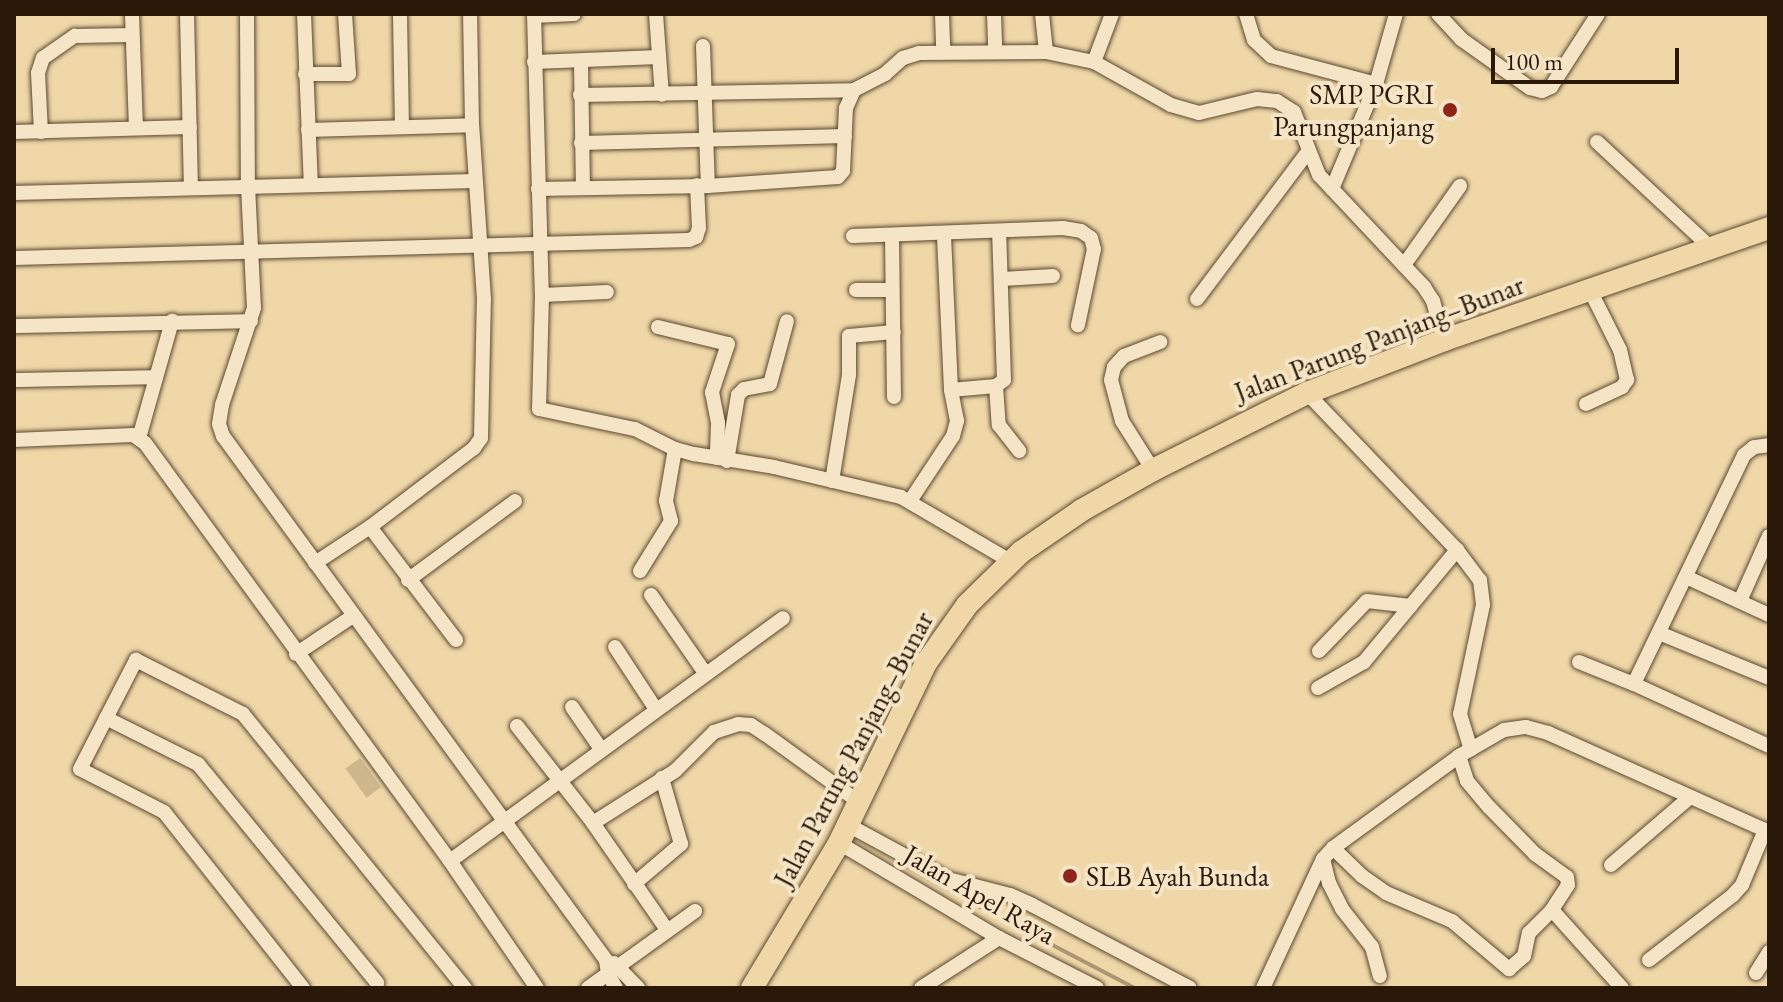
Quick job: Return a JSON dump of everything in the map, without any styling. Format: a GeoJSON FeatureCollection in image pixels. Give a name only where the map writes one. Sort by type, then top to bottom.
{"type":"FeatureCollection","features":[{"type":"Feature","properties":{"kind":"main road","name":"Jalan Parung Panjang–Bunar"},"geometry":{"type":"LineString","coordinates":[[752,988],[843,834],[926,663],[961,612],[1010,561],[1082,510],[1153,470],[1307,393],[1444,340],[1769,228]]}},
{"type":"Feature","properties":{"kind":"street"},"geometry":{"type":"LineString","coordinates":[[132,14],[136,128]]}},
{"type":"Feature","properties":{"kind":"street"},"geometry":{"type":"LineString","coordinates":[[187,14],[191,188]]}},
{"type":"Feature","properties":{"kind":"street"},"geometry":{"type":"LineString","coordinates":[[247,14],[251,321],[219,424],[230,449],[502,821],[611,967],[638,988]]}},
{"type":"Feature","properties":{"kind":"street"},"geometry":{"type":"LineString","coordinates":[[304,14],[311,185]]}},
{"type":"Feature","properties":{"kind":"street"},"geometry":{"type":"LineString","coordinates":[[305,74],[349,74],[345,14]]}},
{"type":"Feature","properties":{"kind":"street"},"geometry":{"type":"LineString","coordinates":[[400,14],[402,127]]}},
{"type":"Feature","properties":{"kind":"street"},"geometry":{"type":"LineString","coordinates":[[315,563],[370,527],[474,448],[481,438],[484,299],[472,125],[470,14]]}},
{"type":"Feature","properties":{"kind":"street"},"geometry":{"type":"LineString","coordinates":[[574,14],[534,15],[542,295],[539,409],[635,429],[675,449],[759,464],[910,501],[1010,561]]}},
{"type":"Feature","properties":{"kind":"street"},"geometry":{"type":"LineString","coordinates":[[656,14],[662,95]]}},
{"type":"Feature","properties":{"kind":"street"},"geometry":{"type":"LineString","coordinates":[[942,14],[943,52]]}},
{"type":"Feature","properties":{"kind":"street"},"geometry":{"type":"LineString","coordinates":[[994,14],[995,50]]}},
{"type":"Feature","properties":{"kind":"street"},"geometry":{"type":"LineString","coordinates":[[1042,14],[1046,52]]}},
{"type":"Feature","properties":{"kind":"street"},"geometry":{"type":"LineString","coordinates":[[1094,62],[1112,14]]}},
{"type":"Feature","properties":{"kind":"street"},"geometry":{"type":"LineString","coordinates":[[1246,14],[1256,45],[1271,56],[1376,84]]}},
{"type":"Feature","properties":{"kind":"street"},"geometry":{"type":"LineString","coordinates":[[1332,189],[1376,84],[1396,14]]}},
{"type":"Feature","properties":{"kind":"street"},"geometry":{"type":"LineString","coordinates":[[1438,14],[1461,39],[1539,91],[1551,87],[1598,14]]}},
{"type":"Feature","properties":{"kind":"street"},"geometry":{"type":"LineString","coordinates":[[41,132],[38,73],[43,58],[75,36],[132,35]]}},
{"type":"Feature","properties":{"kind":"street"},"geometry":{"type":"LineString","coordinates":[[14,258],[481,243],[689,240],[696,237],[699,228],[703,186],[707,93],[703,46]]}},
{"type":"Feature","properties":{"kind":"street"},"geometry":{"type":"LineString","coordinates":[[580,95],[854,90],[885,74],[903,58],[943,52],[995,50],[1046,52],[1094,62],[1171,105],[1199,113],[1257,99],[1277,101],[1294,112],[1307,153],[1332,189],[1404,265],[1433,301],[1444,340]]}},
{"type":"Feature","properties":{"kind":"street"},"geometry":{"type":"LineString","coordinates":[[534,62],[581,63],[659,57]]}},
{"type":"Feature","properties":{"kind":"street"},"geometry":{"type":"LineString","coordinates":[[581,63],[583,187]]}},
{"type":"Feature","properties":{"kind":"street"},"geometry":{"type":"LineString","coordinates":[[538,189],[703,186],[838,177],[843,171],[846,108],[854,90]]}},
{"type":"Feature","properties":{"kind":"street"},"geometry":{"type":"LineString","coordinates":[[308,130],[472,125]]}},
{"type":"Feature","properties":{"kind":"street"},"geometry":{"type":"LineString","coordinates":[[14,132],[190,127]]}},
{"type":"Feature","properties":{"kind":"street"},"geometry":{"type":"LineString","coordinates":[[581,143],[845,136]]}},
{"type":"Feature","properties":{"kind":"street"},"geometry":{"type":"LineString","coordinates":[[1597,142],[1711,248]]}},
{"type":"Feature","properties":{"kind":"street"},"geometry":{"type":"LineString","coordinates":[[1197,299],[1307,153]]}},
{"type":"Feature","properties":{"kind":"street"},"geometry":{"type":"LineString","coordinates":[[14,193],[475,181]]}},
{"type":"Feature","properties":{"kind":"street"},"geometry":{"type":"LineString","coordinates":[[1404,265],[1460,186]]}},
{"type":"Feature","properties":{"kind":"street"},"geometry":{"type":"LineString","coordinates":[[853,236],[999,233],[1063,228],[1081,231],[1091,238],[1094,249],[1078,325]]}},
{"type":"Feature","properties":{"kind":"street"},"geometry":{"type":"LineString","coordinates":[[951,390],[996,386],[1004,380],[999,233]]}},
{"type":"Feature","properties":{"kind":"street"},"geometry":{"type":"LineString","coordinates":[[892,235],[894,397]]}},
{"type":"Feature","properties":{"kind":"street"},"geometry":{"type":"LineString","coordinates":[[910,501],[956,431],[951,390],[944,235]]}},
{"type":"Feature","properties":{"kind":"street"},"geometry":{"type":"LineString","coordinates":[[1002,279],[1053,276]]}},
{"type":"Feature","properties":{"kind":"street"},"geometry":{"type":"LineString","coordinates":[[856,290],[892,290]]}},
{"type":"Feature","properties":{"kind":"street"},"geometry":{"type":"LineString","coordinates":[[1586,404],[1622,387],[1627,380],[1620,350],[1590,290]]}},
{"type":"Feature","properties":{"kind":"street"},"geometry":{"type":"LineString","coordinates":[[542,295],[607,292]]}},
{"type":"Feature","properties":{"kind":"street"},"geometry":{"type":"LineString","coordinates":[[139,438],[172,321]]}},
{"type":"Feature","properties":{"kind":"street"},"geometry":{"type":"LineString","coordinates":[[14,326],[251,321]]}},
{"type":"Feature","properties":{"kind":"street"},"geometry":{"type":"LineString","coordinates":[[722,459],[738,395],[744,389],[770,384],[787,321]]}},
{"type":"Feature","properties":{"kind":"street"},"geometry":{"type":"LineString","coordinates":[[658,327],[728,344],[712,392],[722,459]]}},
{"type":"Feature","properties":{"kind":"street"},"geometry":{"type":"LineString","coordinates":[[832,481],[849,375],[848,339],[852,334],[894,332]]}},
{"type":"Feature","properties":{"kind":"street"},"geometry":{"type":"LineString","coordinates":[[1153,470],[1122,421],[1111,380],[1114,367],[1124,356],[1160,342]]}},
{"type":"Feature","properties":{"kind":"street"},"geometry":{"type":"LineString","coordinates":[[14,380],[156,377]]}},
{"type":"Feature","properties":{"kind":"street"},"geometry":{"type":"LineString","coordinates":[[996,386],[999,425],[1019,451]]}},
{"type":"Feature","properties":{"kind":"street"},"geometry":{"type":"LineString","coordinates":[[1307,393],[1473,568],[1483,591],[1480,627],[1461,703],[1467,781],[1529,848],[1569,881],[1552,910],[1529,933],[1524,956],[1509,969],[1452,921],[1386,893],[1328,854]]}},
{"type":"Feature","properties":{"kind":"street"},"geometry":{"type":"LineString","coordinates":[[14,440],[139,438]]}},
{"type":"Feature","properties":{"kind":"street"},"geometry":{"type":"LineString","coordinates":[[139,438],[450,861],[537,988]]}},
{"type":"Feature","properties":{"kind":"street"},"geometry":{"type":"LineString","coordinates":[[1634,684],[1686,577],[1702,536],[1744,455],[1754,447],[1769,445]]}},
{"type":"Feature","properties":{"kind":"street"},"geometry":{"type":"LineString","coordinates":[[640,571],[671,521],[666,501],[675,449]]}},
{"type":"Feature","properties":{"kind":"street"},"geometry":{"type":"LineString","coordinates":[[408,580],[515,501]]}},
{"type":"Feature","properties":{"kind":"street"},"geometry":{"type":"LineString","coordinates":[[370,527],[456,640]]}},
{"type":"Feature","properties":{"kind":"street"},"geometry":{"type":"LineString","coordinates":[[1740,601],[1769,536]]}},
{"type":"Feature","properties":{"kind":"street"},"geometry":{"type":"LineString","coordinates":[[1318,688],[1364,662],[1457,550]]}},
{"type":"Feature","properties":{"kind":"street"},"geometry":{"type":"LineString","coordinates":[[1686,577],[1769,615]]}},
{"type":"Feature","properties":{"kind":"street"},"geometry":{"type":"LineString","coordinates":[[651,595],[705,673]]}},
{"type":"Feature","properties":{"kind":"street"},"geometry":{"type":"LineString","coordinates":[[1319,651],[1367,601],[1411,606]]}},
{"type":"Feature","properties":{"kind":"street"},"geometry":{"type":"LineString","coordinates":[[296,654],[353,616]]}},
{"type":"Feature","properties":{"kind":"street"},"geometry":{"type":"LineString","coordinates":[[450,861],[655,708],[783,618]]}},
{"type":"Feature","properties":{"kind":"street"},"geometry":{"type":"LineString","coordinates":[[1659,633],[1769,678]]}},
{"type":"Feature","properties":{"kind":"street"},"geometry":{"type":"LineString","coordinates":[[615,647],[655,708]]}},
{"type":"Feature","properties":{"kind":"street"},"geometry":{"type":"LineString","coordinates":[[303,988],[164,812],[80,769],[136,660],[243,714],[465,988]]}},
{"type":"Feature","properties":{"kind":"street"},"geometry":{"type":"LineString","coordinates":[[1579,662],[1769,746]]}},
{"type":"Feature","properties":{"kind":"street"},"geometry":{"type":"LineString","coordinates":[[572,707],[601,749]]}},
{"type":"Feature","properties":{"kind":"street"},"geometry":{"type":"LineString","coordinates":[[106,718],[198,764],[377,983]]}},
{"type":"Feature","properties":{"kind":"street"},"geometry":{"type":"LineString","coordinates":[[593,823],[675,771],[714,732],[726,726],[751,725],[859,802]]}},
{"type":"Feature","properties":{"kind":"street"},"geometry":{"type":"LineString","coordinates":[[517,726],[593,823],[667,930]]}},
{"type":"Feature","properties":{"kind":"street"},"geometry":{"type":"LineString","coordinates":[[1263,988],[1328,854],[1465,753],[1504,730],[1526,727],[1548,733],[1767,831],[1742,885],[1733,895],[1649,960]]}},
{"type":"Feature","properties":{"kind":"street"},"geometry":{"type":"LineString","coordinates":[[634,884],[681,844],[662,778]]}},
{"type":"Feature","properties":{"kind":"street"},"geometry":{"type":"LineString","coordinates":[[1611,865],[1689,798]]}},
{"type":"Feature","properties":{"kind":"street"},"geometry":{"type":"LineString","coordinates":[[843,834],[948,879],[1015,897],[1190,988]]}},
{"type":"Feature","properties":{"kind":"street","name":"Jalan Apel Raya"},"geometry":{"type":"LineString","coordinates":[[843,834],[999,938],[1097,988]]}},
{"type":"Feature","properties":{"kind":"street"},"geometry":{"type":"LineString","coordinates":[[1328,854],[1335,896],[1372,947],[1380,976]]}},
{"type":"Feature","properties":{"kind":"street"},"geometry":{"type":"LineString","coordinates":[[954,909],[965,884]]}},
{"type":"Feature","properties":{"kind":"street"},"geometry":{"type":"LineString","coordinates":[[1552,910],[1622,988]]}},
{"type":"Feature","properties":{"kind":"street"},"geometry":{"type":"LineString","coordinates":[[588,988],[611,967],[695,911]]}},
{"type":"Feature","properties":{"kind":"street"},"geometry":{"type":"LineString","coordinates":[[921,988],[999,938]]}},
{"type":"Feature","properties":{"kind":"street"},"geometry":{"type":"LineString","coordinates":[[1756,973],[1769,952]]}},
{"type":"Feature","properties":{"kind":"street"},"geometry":{"type":"LineString","coordinates":[[611,967],[616,988]]}},
{"type":"Feature","properties":{"kind":"shaded area"},"geometry":{"type":"Polygon","coordinates":[[[360,758],[381,787],[367,798],[345,769],[360,758]]]}},
{"type":"Feature","properties":{"kind":"waterway"},"geometry":{"type":"LineString","coordinates":[[976,905],[1135,988]]}},
{"type":"Feature","properties":{"kind":"place","name":"SMP PGRI Parungpanjang"},"geometry":{"type":"Point","coordinates":[1450,110]}},
{"type":"Feature","properties":{"kind":"place","name":"SLB Ayah Bunda"},"geometry":{"type":"Point","coordinates":[1070,876]}}]}
